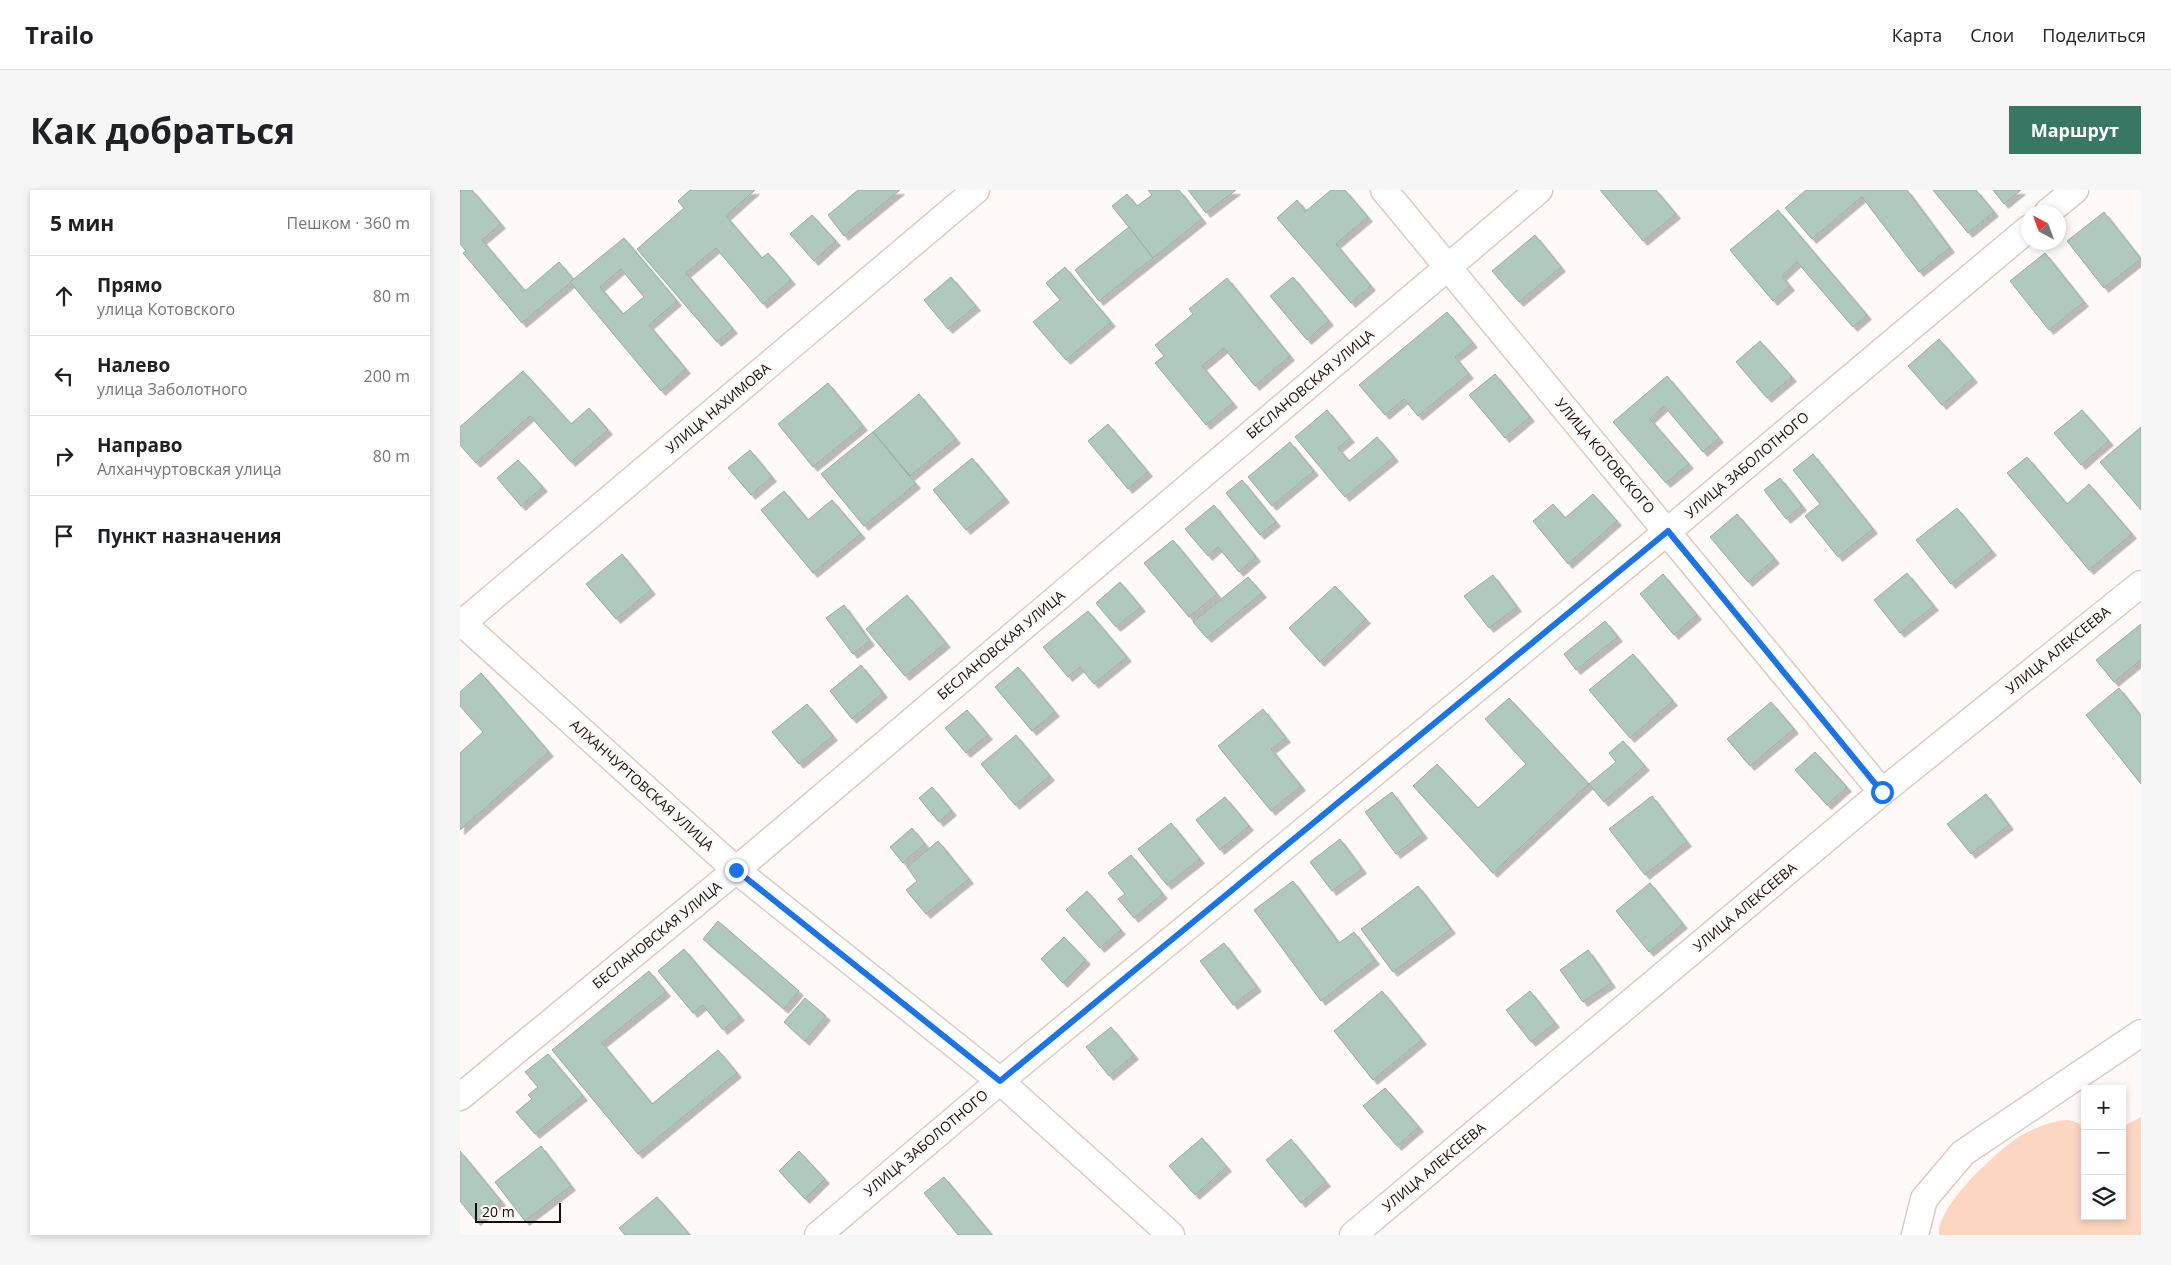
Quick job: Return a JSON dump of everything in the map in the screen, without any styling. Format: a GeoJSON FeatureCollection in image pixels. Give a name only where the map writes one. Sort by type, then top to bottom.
{"type":"FeatureCollection","features":[{"type":"Feature","properties":{"kind":"street","name":"УЛИЦА НАХИМОВА"},"geometry":{"type":"LineString","coordinates":[[461,623],[976,190]]}},
{"type":"Feature","properties":{"kind":"street","name":"УЛИЦА КОТОВСКОГО"},"geometry":{"type":"LineString","coordinates":[[1384,190],[1882,792]]}},
{"type":"Feature","properties":{"kind":"street","name":"БЕСЛАНОВСКАЯ УЛИЦА"},"geometry":{"type":"LineString","coordinates":[[460,1097],[736,870],[1539,190]]}},
{"type":"Feature","properties":{"kind":"street"},"geometry":{"type":"LineString","coordinates":[[2057,205],[2075,190]]}},
{"type":"Feature","properties":{"kind":"street","name":"УЛИЦА ЗАБОЛОТНОГО"},"geometry":{"type":"LineString","coordinates":[[818,1235],[1000,1081],[1668,531],[2021,235]]}},
{"type":"Feature","properties":{"kind":"street","name":"УЛИЦА АЛЕКСЕЕВА"},"geometry":{"type":"LineString","coordinates":[[1353,1235],[1882,792],[2141,584]]}},
{"type":"Feature","properties":{"kind":"street","name":"АЛХАНЧУРТОВСКАЯ УЛИЦА"},"geometry":{"type":"LineString","coordinates":[[461,623],[736,870],[1000,1081],[1171,1235]]}},
{"type":"Feature","properties":{"kind":"street"},"geometry":{"type":"LineString","coordinates":[[1916,1235],[1924,1199],[1963,1153],[2141,1033]]}},
{"type":"Feature","properties":{"kind":"shaded area"},"geometry":{"type":"Polygon","coordinates":[[[2141,1117],[2141,1235],[1939,1235],[1940,1224],[1946,1211],[1967,1184],[1992,1158],[2013,1141],[2038,1127],[2069,1120],[2081,1124],[2081,1220],[2126,1220],[2126,1125],[2141,1117]]]}},
{"type":"Feature","properties":{"kind":"building"},"geometry":{"type":"Polygon","coordinates":[[[460,190],[472,190],[501,224],[482,240],[525,291],[559,262],[574,280],[522,323],[463,253],[466,251],[460,244],[460,190]]]}},
{"type":"Feature","properties":{"kind":"building"},"geometry":{"type":"Polygon","coordinates":[[[690,190],[755,190],[726,216],[762,258],[768,253],[791,280],[763,304],[716,248],[686,273],[733,329],[717,342],[637,249],[684,208],[678,201],[690,190]]]}},
{"type":"Feature","properties":{"kind":"building"},"geometry":{"type":"Polygon","coordinates":[[[858,190],[900,190],[844,236],[828,215],[858,190]]]}},
{"type":"Feature","properties":{"kind":"building"},"geometry":{"type":"Polygon","coordinates":[[[1148,190],[1179,190],[1202,219],[1153,258],[1112,206],[1127,194],[1137,206],[1152,195],[1148,190]]]}},
{"type":"Feature","properties":{"kind":"building"},"geometry":{"type":"Polygon","coordinates":[[[1188,190],[1236,190],[1206,213],[1188,190]]]}},
{"type":"Feature","properties":{"kind":"building"},"geometry":{"type":"Polygon","coordinates":[[[1331,190],[1345,190],[1368,217],[1336,244],[1371,286],[1351,303],[1277,218],[1297,200],[1306,211],[1331,190]]]}},
{"type":"Feature","properties":{"kind":"building"},"geometry":{"type":"Polygon","coordinates":[[[1600,190],[1656,190],[1676,214],[1643,241],[1600,190]]]}},
{"type":"Feature","properties":{"kind":"building"},"geometry":{"type":"Polygon","coordinates":[[[1806,190],[1907,190],[1950,248],[1919,272],[1862,197],[1812,239],[1785,208],[1806,190]]]}},
{"type":"Feature","properties":{"kind":"building"},"geometry":{"type":"Polygon","coordinates":[[[1933,190],[1976,190],[1994,212],[1968,233],[1933,190]]]}},
{"type":"Feature","properties":{"kind":"building"},"geometry":{"type":"Polygon","coordinates":[[[1993,190],[2021,190],[2004,204],[1993,190]]]}},
{"type":"Feature","properties":{"kind":"building"},"geometry":{"type":"Polygon","coordinates":[[[1778,210],[1867,315],[1853,327],[1797,262],[1782,276],[1790,286],[1773,301],[1730,250],[1778,210]]]}},
{"type":"Feature","properties":{"kind":"building"},"geometry":{"type":"Polygon","coordinates":[[[2104,212],[2141,259],[2104,288],[2067,241],[2104,212]]]}},
{"type":"Feature","properties":{"kind":"building"},"geometry":{"type":"Polygon","coordinates":[[[812,215],[836,241],[814,261],[790,234],[812,215]]]}},
{"type":"Feature","properties":{"kind":"building"},"geometry":{"type":"Polygon","coordinates":[[[1129,227],[1153,258],[1099,301],[1075,270],[1129,227]]]}},
{"type":"Feature","properties":{"kind":"building"},"geometry":{"type":"Polygon","coordinates":[[[1535,235],[1561,267],[1519,302],[1492,271],[1535,235]]]}},
{"type":"Feature","properties":{"kind":"building"},"geometry":{"type":"Polygon","coordinates":[[[624,238],[677,301],[649,325],[686,369],[661,391],[570,282],[624,238]],[[621,269],[600,287],[623,314],[644,297],[621,269]]]}},
{"type":"Feature","properties":{"kind":"building"},"geometry":{"type":"Polygon","coordinates":[[[2045,253],[2084,302],[2049,330],[2010,281],[2045,253]]]}},
{"type":"Feature","properties":{"kind":"building"},"geometry":{"type":"Polygon","coordinates":[[[1065,267],[1111,322],[1066,360],[1033,322],[1060,300],[1046,283],[1065,267]]]}},
{"type":"Feature","properties":{"kind":"building"},"geometry":{"type":"Polygon","coordinates":[[[951,277],[976,306],[948,329],[924,300],[951,277]]]}},
{"type":"Feature","properties":{"kind":"building"},"geometry":{"type":"Polygon","coordinates":[[[1293,277],[1329,321],[1307,340],[1270,296],[1293,277]]]}},
{"type":"Feature","properties":{"kind":"building"},"geometry":{"type":"Polygon","coordinates":[[[1227,278],[1290,356],[1255,386],[1224,348],[1202,366],[1233,403],[1206,425],[1155,363],[1164,356],[1155,345],[1193,314],[1189,309],[1227,278]]]}},
{"type":"Feature","properties":{"kind":"building"},"geometry":{"type":"Polygon","coordinates":[[[1447,312],[1473,343],[1455,357],[1469,374],[1418,416],[1404,399],[1385,415],[1359,385],[1447,312]]]}},
{"type":"Feature","properties":{"kind":"building"},"geometry":{"type":"Polygon","coordinates":[[[1939,339],[1973,378],[1942,405],[1908,366],[1939,339]]]}},
{"type":"Feature","properties":{"kind":"building"},"geometry":{"type":"Polygon","coordinates":[[[1760,341],[1792,377],[1767,398],[1736,362],[1760,341]]]}},
{"type":"Feature","properties":{"kind":"building"},"geometry":{"type":"Polygon","coordinates":[[[523,371],[571,424],[589,408],[608,430],[571,462],[530,416],[476,463],[460,445],[460,427],[523,371]]]}},
{"type":"Feature","properties":{"kind":"building"},"geometry":{"type":"Polygon","coordinates":[[[1495,374],[1530,417],[1505,438],[1469,395],[1495,374]]]}},
{"type":"Feature","properties":{"kind":"building"},"geometry":{"type":"Polygon","coordinates":[[[1667,376],[1719,438],[1703,452],[1664,406],[1650,419],[1689,464],[1666,483],[1613,422],[1667,376]]]}},
{"type":"Feature","properties":{"kind":"building"},"geometry":{"type":"Polygon","coordinates":[[[828,383],[863,426],[813,467],[778,424],[828,383]]]}},
{"type":"Feature","properties":{"kind":"building"},"geometry":{"type":"Polygon","coordinates":[[[919,394],[956,439],[910,476],[873,432],[919,394]]]}},
{"type":"Feature","properties":{"kind":"building"},"geometry":{"type":"Polygon","coordinates":[[[1327,410],[1350,438],[1338,448],[1349,461],[1377,437],[1394,457],[1345,497],[1295,437],[1327,410]]]}},
{"type":"Feature","properties":{"kind":"building"},"geometry":{"type":"Polygon","coordinates":[[[2082,410],[2109,441],[2081,465],[2054,433],[2082,410]]]}},
{"type":"Feature","properties":{"kind":"building"},"geometry":{"type":"Polygon","coordinates":[[[1108,424],[1148,472],[1128,489],[1088,441],[1108,424]]]}},
{"type":"Feature","properties":{"kind":"building"},"geometry":{"type":"Polygon","coordinates":[[[2141,427],[2141,510],[2100,462],[2141,427]]]}},
{"type":"Feature","properties":{"kind":"building"},"geometry":{"type":"Polygon","coordinates":[[[873,432],[916,484],[864,526],[821,474],[873,432]]]}},
{"type":"Feature","properties":{"kind":"building"},"geometry":{"type":"Polygon","coordinates":[[[1290,442],[1314,471],[1272,506],[1248,477],[1290,442]]]}},
{"type":"Feature","properties":{"kind":"building"},"geometry":{"type":"Polygon","coordinates":[[[750,450],[772,477],[751,495],[728,468],[750,450]]]}},
{"type":"Feature","properties":{"kind":"building"},"geometry":{"type":"Polygon","coordinates":[[[1813,454],[1873,529],[1838,557],[1805,516],[1820,504],[1793,470],[1813,454]]]}},
{"type":"Feature","properties":{"kind":"building"},"geometry":{"type":"Polygon","coordinates":[[[2027,457],[2067,504],[2089,484],[2132,534],[2089,570],[2007,473],[2027,457]]]}},
{"type":"Feature","properties":{"kind":"building"},"geometry":{"type":"Polygon","coordinates":[[[972,458],[1005,498],[966,530],[933,490],[972,458]]]}},
{"type":"Feature","properties":{"kind":"building"},"geometry":{"type":"Polygon","coordinates":[[[518,460],[543,487],[521,506],[497,478],[518,460]]]}},
{"type":"Feature","properties":{"kind":"building"},"geometry":{"type":"Polygon","coordinates":[[[1780,478],[1802,506],[1786,519],[1764,490],[1780,478]]]}},
{"type":"Feature","properties":{"kind":"building"},"geometry":{"type":"Polygon","coordinates":[[[1242,480],[1276,522],[1260,535],[1226,493],[1242,480]]]}},
{"type":"Feature","properties":{"kind":"building"},"geometry":{"type":"Polygon","coordinates":[[[784,491],[808,520],[832,500],[861,534],[813,573],[761,510],[784,491]]]}},
{"type":"Feature","properties":{"kind":"building"},"geometry":{"type":"Polygon","coordinates":[[[1593,494],[1617,521],[1568,564],[1533,521],[1553,504],[1565,518],[1593,494]]]}},
{"type":"Feature","properties":{"kind":"building"},"geometry":{"type":"Polygon","coordinates":[[[1214,505],[1256,557],[1239,572],[1218,547],[1208,556],[1185,529],[1214,505]]]}},
{"type":"Feature","properties":{"kind":"building"},"geometry":{"type":"Polygon","coordinates":[[[1957,508],[1992,551],[1951,584],[1916,540],[1957,508]]]}},
{"type":"Feature","properties":{"kind":"building"},"geometry":{"type":"Polygon","coordinates":[[[1737,514],[1775,559],[1748,582],[1710,537],[1737,514]]]}},
{"type":"Feature","properties":{"kind":"building"},"geometry":{"type":"Polygon","coordinates":[[[1173,540],[1217,594],[1189,617],[1144,563],[1173,540]]]}},
{"type":"Feature","properties":{"kind":"building"},"geometry":{"type":"Polygon","coordinates":[[[622,554],[651,590],[616,619],[586,584],[622,554]]]}},
{"type":"Feature","properties":{"kind":"building"},"geometry":{"type":"Polygon","coordinates":[[[1907,573],[1934,606],[1900,633],[1874,600],[1907,573]]]}},
{"type":"Feature","properties":{"kind":"building"},"geometry":{"type":"Polygon","coordinates":[[[1663,574],[1697,615],[1674,635],[1640,594],[1663,574]]]}},
{"type":"Feature","properties":{"kind":"building"},"geometry":{"type":"Polygon","coordinates":[[[1493,575],[1517,607],[1489,628],[1464,596],[1493,575]]]}},
{"type":"Feature","properties":{"kind":"building"},"geometry":{"type":"Polygon","coordinates":[[[1248,577],[1262,593],[1207,638],[1193,622],[1248,577]]]}},
{"type":"Feature","properties":{"kind":"building"},"geometry":{"type":"Polygon","coordinates":[[[1120,582],[1141,607],[1116,627],[1096,603],[1120,582]]]}},
{"type":"Feature","properties":{"kind":"building"},"geometry":{"type":"Polygon","coordinates":[[[1335,586],[1366,619],[1320,662],[1289,628],[1335,586]]]}},
{"type":"Feature","properties":{"kind":"building"},"geometry":{"type":"Polygon","coordinates":[[[907,595],[946,643],[905,676],[866,629],[907,595]]]}},
{"type":"Feature","properties":{"kind":"building"},"geometry":{"type":"Polygon","coordinates":[[[844,605],[870,641],[853,654],[826,618],[844,605]]]}},
{"type":"Feature","properties":{"kind":"building"},"geometry":{"type":"Polygon","coordinates":[[[1088,611],[1127,657],[1094,684],[1080,667],[1068,677],[1043,647],[1088,611]]]}},
{"type":"Feature","properties":{"kind":"building"},"geometry":{"type":"Polygon","coordinates":[[[1605,621],[1618,637],[1576,670],[1564,654],[1605,621]]]}},
{"type":"Feature","properties":{"kind":"building"},"geometry":{"type":"Polygon","coordinates":[[[2141,624],[2141,660],[2114,682],[2096,660],[2141,624]]]}},
{"type":"Feature","properties":{"kind":"building"},"geometry":{"type":"Polygon","coordinates":[[[1633,654],[1673,701],[1630,738],[1589,690],[1633,654]]]}},
{"type":"Feature","properties":{"kind":"building"},"geometry":{"type":"Polygon","coordinates":[[[861,665],[883,693],[852,719],[830,691],[861,665]]]}},
{"type":"Feature","properties":{"kind":"building"},"geometry":{"type":"Polygon","coordinates":[[[1018,667],[1055,712],[1032,731],[995,687],[1018,667]]]}},
{"type":"Feature","properties":{"kind":"building"},"geometry":{"type":"Polygon","coordinates":[[[481,673],[549,752],[460,830],[460,753],[483,732],[460,706],[460,692],[481,673]]]}},
{"type":"Feature","properties":{"kind":"building"},"geometry":{"type":"Polygon","coordinates":[[[2119,688],[2141,716],[2141,784],[2086,715],[2119,688]]]}},
{"type":"Feature","properties":{"kind":"building"},"geometry":{"type":"Polygon","coordinates":[[[1509,698],[1589,784],[1493,873],[1413,786],[1437,764],[1478,808],[1526,764],[1485,719],[1509,698]]]}},
{"type":"Feature","properties":{"kind":"building"},"geometry":{"type":"Polygon","coordinates":[[[1771,702],[1794,729],[1750,766],[1727,739],[1771,702]]]}},
{"type":"Feature","properties":{"kind":"building"},"geometry":{"type":"Polygon","coordinates":[[[807,704],[833,736],[799,764],[772,732],[807,704]]]}},
{"type":"Feature","properties":{"kind":"building"},"geometry":{"type":"Polygon","coordinates":[[[1263,709],[1286,738],[1271,749],[1301,786],[1271,811],[1218,746],[1263,709]]]}},
{"type":"Feature","properties":{"kind":"building"},"geometry":{"type":"Polygon","coordinates":[[[967,710],[988,735],[966,753],[945,728],[967,710]]]}},
{"type":"Feature","properties":{"kind":"building"},"geometry":{"type":"Polygon","coordinates":[[[1016,735],[1050,776],[1015,805],[981,764],[1016,735]]]}},
{"type":"Feature","properties":{"kind":"building"},"geometry":{"type":"Polygon","coordinates":[[[1623,741],[1645,766],[1604,802],[1589,784],[1616,762],[1609,753],[1623,741]]]}},
{"type":"Feature","properties":{"kind":"building"},"geometry":{"type":"Polygon","coordinates":[[[1815,752],[1847,787],[1827,805],[1795,770],[1815,752]]]}},
{"type":"Feature","properties":{"kind":"building"},"geometry":{"type":"Polygon","coordinates":[[[932,787],[952,811],[939,822],[919,798],[932,787]]]}},
{"type":"Feature","properties":{"kind":"building"},"geometry":{"type":"Polygon","coordinates":[[[1392,792],[1423,834],[1396,854],[1365,812],[1392,792]]]}},
{"type":"Feature","properties":{"kind":"building"},"geometry":{"type":"Polygon","coordinates":[[[1986,794],[2009,825],[1971,854],[1947,824],[1986,794]]]}},
{"type":"Feature","properties":{"kind":"building"},"geometry":{"type":"Polygon","coordinates":[[[1652,796],[1687,842],[1645,875],[1609,829],[1652,796]]]}},
{"type":"Feature","properties":{"kind":"building"},"geometry":{"type":"Polygon","coordinates":[[[1225,797],[1249,826],[1220,850],[1196,820],[1225,797]]]}},
{"type":"Feature","properties":{"kind":"building"},"geometry":{"type":"Polygon","coordinates":[[[1171,823],[1200,859],[1167,885],[1138,849],[1171,823]]]}},
{"type":"Feature","properties":{"kind":"building"},"geometry":{"type":"Polygon","coordinates":[[[912,828],[925,844],[903,863],[890,847],[912,828]]]}},
{"type":"Feature","properties":{"kind":"building"},"geometry":{"type":"Polygon","coordinates":[[[1340,839],[1362,869],[1332,891],[1310,862],[1340,839]]]}},
{"type":"Feature","properties":{"kind":"building"},"geometry":{"type":"Polygon","coordinates":[[[938,841],[969,879],[926,914],[906,890],[917,881],[907,867],[938,841]]]}},
{"type":"Feature","properties":{"kind":"building"},"geometry":{"type":"Polygon","coordinates":[[[1131,855],[1163,894],[1134,918],[1118,899],[1125,894],[1108,873],[1131,855]]]}},
{"type":"Feature","properties":{"kind":"building"},"geometry":{"type":"Polygon","coordinates":[[[1293,881],[1339,943],[1354,932],[1375,960],[1321,1001],[1254,910],[1293,881]]]}},
{"type":"Feature","properties":{"kind":"building"},"geometry":{"type":"Polygon","coordinates":[[[1650,883],[1683,924],[1649,952],[1616,911],[1650,883]]]}},
{"type":"Feature","properties":{"kind":"building"},"geometry":{"type":"Polygon","coordinates":[[[1418,886],[1451,929],[1393,972],[1361,929],[1418,886]]]}},
{"type":"Feature","properties":{"kind":"building"},"geometry":{"type":"Polygon","coordinates":[[[1087,891],[1121,930],[1100,948],[1066,910],[1087,891]]]}},
{"type":"Feature","properties":{"kind":"building"},"geometry":{"type":"Polygon","coordinates":[[[718,921],[799,991],[784,1009],[703,939],[718,921]]]}},
{"type":"Feature","properties":{"kind":"building"},"geometry":{"type":"Polygon","coordinates":[[[1064,937],[1086,960],[1063,983],[1041,959],[1064,937]]]}},
{"type":"Feature","properties":{"kind":"building"},"geometry":{"type":"Polygon","coordinates":[[[1224,943],[1257,987],[1233,1005],[1200,961],[1224,943]]]}},
{"type":"Feature","properties":{"kind":"building"},"geometry":{"type":"Polygon","coordinates":[[[684,949],[740,1016],[723,1030],[703,1005],[693,1013],[658,971],[684,949]]]}},
{"type":"Feature","properties":{"kind":"building"},"geometry":{"type":"Polygon","coordinates":[[[1588,950],[1611,983],[1583,1002],[1560,970],[1588,950]]]}},
{"type":"Feature","properties":{"kind":"building"},"geometry":{"type":"Polygon","coordinates":[[[649,971],[666,992],[602,1043],[652,1104],[718,1050],[737,1073],[638,1154],[552,1050],[649,971]]]}},
{"type":"Feature","properties":{"kind":"building"},"geometry":{"type":"Polygon","coordinates":[[[1382,991],[1422,1040],[1373,1080],[1334,1031],[1382,991]]]}},
{"type":"Feature","properties":{"kind":"building"},"geometry":{"type":"Polygon","coordinates":[[[1530,991],[1555,1023],[1531,1042],[1506,1010],[1530,991]]]}},
{"type":"Feature","properties":{"kind":"building"},"geometry":{"type":"Polygon","coordinates":[[[805,998],[826,1016],[805,1041],[784,1022],[805,998]]]}},
{"type":"Feature","properties":{"kind":"building"},"geometry":{"type":"Polygon","coordinates":[[[1111,1027],[1134,1055],[1109,1076],[1086,1047],[1111,1027]]]}},
{"type":"Feature","properties":{"kind":"building"},"geometry":{"type":"Polygon","coordinates":[[[548,1054],[583,1096],[535,1134],[516,1112],[532,1099],[528,1095],[538,1087],[525,1072],[548,1054]]]}},
{"type":"Feature","properties":{"kind":"building"},"geometry":{"type":"Polygon","coordinates":[[[1385,1088],[1419,1127],[1397,1146],[1363,1106],[1385,1088]]]}},
{"type":"Feature","properties":{"kind":"building"},"geometry":{"type":"Polygon","coordinates":[[[1202,1138],[1227,1167],[1195,1195],[1169,1166],[1202,1138]]]}},
{"type":"Feature","properties":{"kind":"building"},"geometry":{"type":"Polygon","coordinates":[[[1291,1139],[1326,1182],[1301,1203],[1266,1160],[1291,1139]]]}},
{"type":"Feature","properties":{"kind":"building"},"geometry":{"type":"Polygon","coordinates":[[[541,1146],[571,1186],[525,1221],[495,1182],[541,1146]]]}},
{"type":"Feature","properties":{"kind":"building"},"geometry":{"type":"Polygon","coordinates":[[[460,1151],[501,1201],[476,1221],[460,1201],[460,1151]]]}},
{"type":"Feature","properties":{"kind":"building"},"geometry":{"type":"Polygon","coordinates":[[[799,1151],[825,1179],[805,1199],[779,1171],[799,1151]]]}},
{"type":"Feature","properties":{"kind":"building"},"geometry":{"type":"Polygon","coordinates":[[[944,1177],[992,1235],[958,1235],[924,1193],[944,1177]]]}},
{"type":"Feature","properties":{"kind":"building"},"geometry":{"type":"Polygon","coordinates":[[[657,1197],[690,1235],[625,1235],[619,1228],[657,1197]]]}},
{"type":"Feature","properties":{"kind":"route"},"geometry":{"type":"LineString","coordinates":[[736,870],[1000,1081],[1668,531],[1882,792]]}}]}
